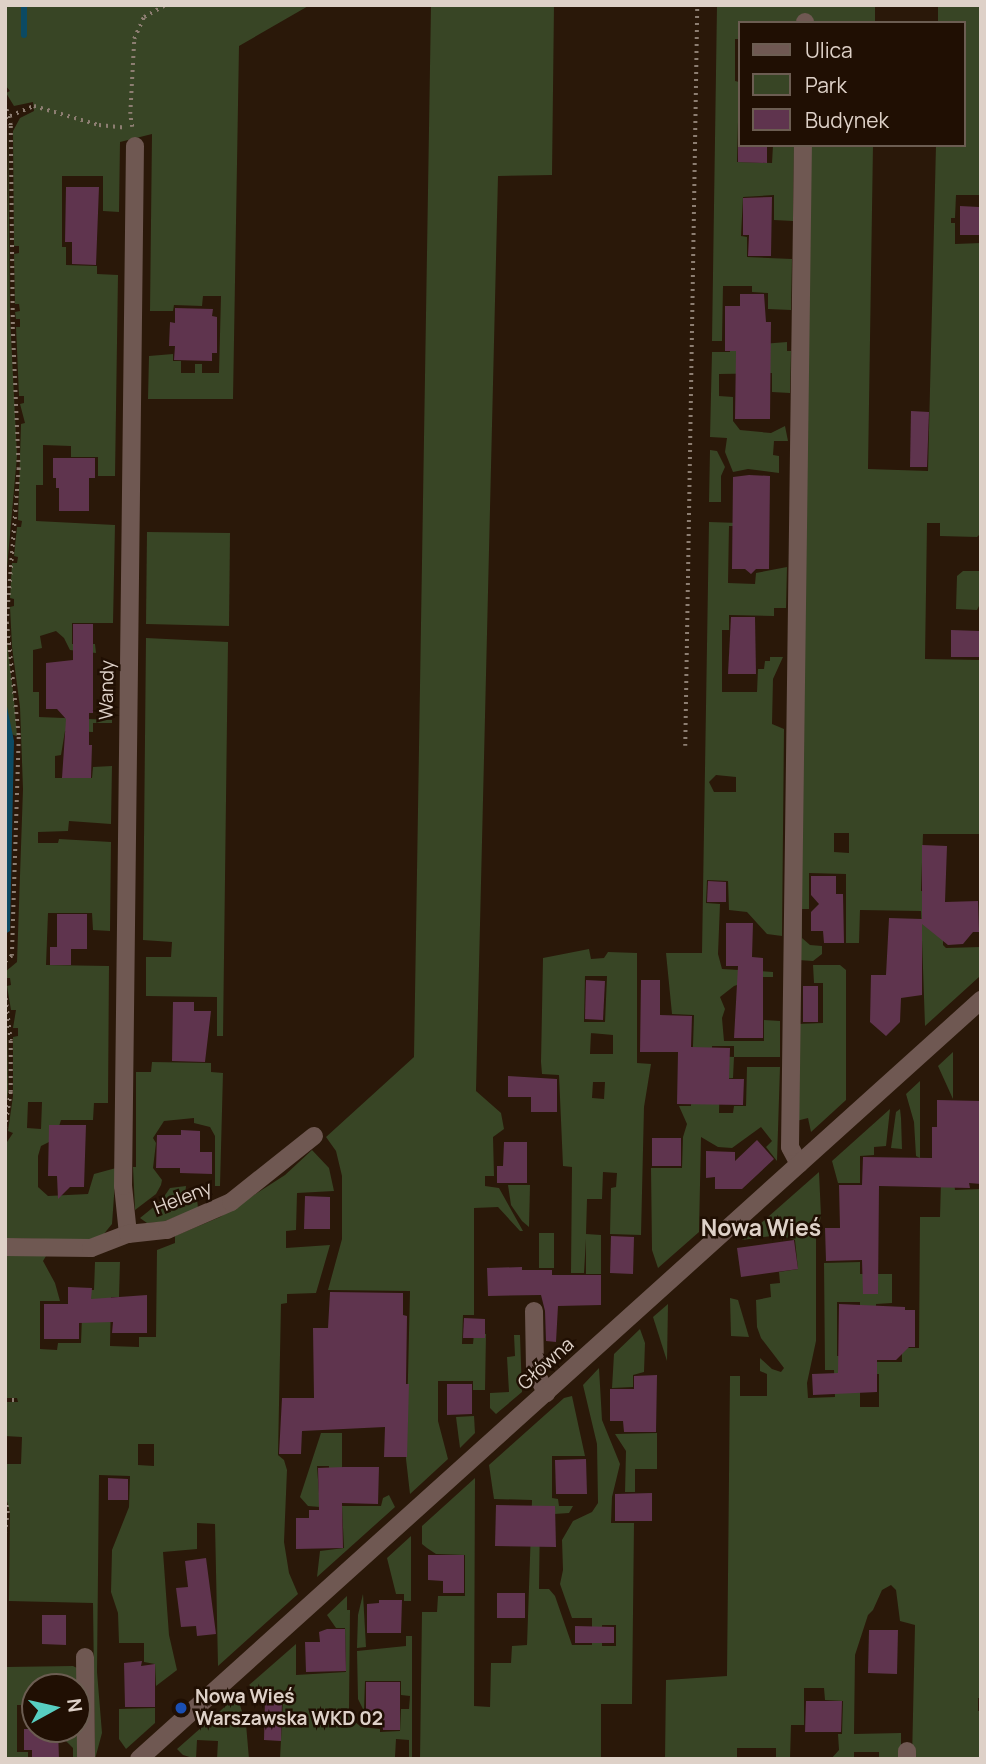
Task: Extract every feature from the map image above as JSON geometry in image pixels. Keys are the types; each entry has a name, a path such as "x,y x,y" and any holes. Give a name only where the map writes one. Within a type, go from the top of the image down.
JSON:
{"street":[{"name":"Wandy","path":"128,1234 123,1186 134,138"},
{"path":"799,1164 790,1150 790,1133 803,147"},
{"name":"Główna","path":"139,1759 981,1000"},
{"name":"Heleny","path":"5,1247 91,1248 128,1234 167,1230 220,1208 314,1136"},
{"path":"534,1311 535,1371 546,1393"},
{"path":"85,1657 86,1759"}],"path":[{"path":"10,116 34,106 134,138 130,114 134,38 144,17 166,5"},
{"path":"685,746 697,5"},
{"path":"5,103 10,116 19,468 7,622 19,737 12,956 5,962"},
{"path":"5,991 11,1053 11,1092 5,1130"},
{"path":"5,1400 17,1400"},
{"path":"5,1499 8,1511 5,1535"}],"green space":[{"path":"5,5 310,5 239,46 233,399 148,399 149,356 173,354 173,361 181,361 181,373 195,373 195,364 202,364 202,373 219,373 221,296 203,296 202,306 174,305 173,311 150,311 152,134 120,142 119,212 103,211 103,176 62,176 62,247 66,247 66,265 97,266 97,274 118,275 115,476 98,476 98,457 71,457 71,446 43,445 43,485 36,485 36,521 115,525 113,623 72,623 72,644 95,644 96,653 70,650 64,638 56,631 40,636 42,648 33,650 33,692 39,692 39,717 112,720 112,723 93,723 93,732 65,731 61,755 55,756 55,778 92,778 93,767 112,766 111,824 69,821 68,831 38,832 38,843 58,843 59,839 111,842 110,931 93,930 92,913 48,913 46,965 109,966 108,1103 94,1103 93,1120 61,1120 55,1139 41,1146 38,1156 38,1187 48,1196 88,1194 94,1174 116,1168 112,1224 103,1235 87,1240 5,1238 5,1145 13,1133 8,1131 13,1096 13,1037 18,1036 18,1028 13,1028 16,1010 11,1010 7,986 11,985 10,978 5,978 5,972 17,962 23,789 20,707 10,607 14,606 14,599 10,598 12,563 17,563 18,557 14,556 17,527 21,527 22,521 18,520 21,424 25,423 20,404 24,403 24,396 19,396 16,327 20,327 20,319 16,319 15,312 20,311 19,304 15,304 14,254 19,253 19,246 14,246 13,131 20,118 34,111 33,102 14,106 6,93 10,91 5,85","holes":["28,1102 42,1102 41,1129 27,1128"]},
{"path":"431,5 554,5 552,175 498,176 476,1091 501,1113 504,1129 493,1137 494,1176 485,1176 485,1186 499,1188 523,1231 498,1207 474,1208 474,1315 463,1315 462,1344 473,1344 474,1333 486,1334 485,1390 473,1390 473,1381 438,1381 438,1421 448,1459 410,1494 406,1459 410,1291 328,1290 342,1239 342,1176 336,1151 326,1137 414,1057"},
{"path":"717,5 875,5 875,21 738,21 738,39 735,39 735,81 738,82 737,162 772,163 773,147 794,147 793,221 774,220 774,195 743,197 741,236 747,237 747,257 792,259 791,310 768,309 768,293 752,292 752,286 723,286 722,341 712,341"},
{"path":"938,5 981,5 981,195 956,195 955,218 951,218 951,223 955,223 955,244 981,243 981,533 977,537 940,536 940,523 927,523 925,659 981,660 981,834 923,834 921,891 943,892 943,945 946,948 980,947 979,977 925,1026 921,911 860,910 859,943 846,943 846,874 809,873 809,909 802,909 802,938 810,945 822,946 822,954 813,961 798,960 811,147 873,147 868,469 928,471 936,147 965,147 965,21 938,21","holes":["834,833 849,833 849,853 834,852"]},
{"path":"8,123 10,316 17,456 5,591"},
{"path":"730,336 747,345 787,342 787,351 791,351 790,393 772,392 772,373 719,374 719,396 733,397 733,421 740,430 771,433 785,426 788,441 774,441 773,455 779,456 779,473 748,469 733,472 725,452 727,438 710,437 712,352 730,352"},
{"path":"710,450 717,451 725,467 721,476 721,502 709,502"},
{"path":"709,522 739,523 739,526 729,526 728,583 755,584 756,573 787,567 786,608 774,608 774,616 729,615 729,630 722,630 722,692 757,692 758,669 764,669 765,661 770,661 770,657 783,657 773,679 772,724 784,729 782,936 767,934 747,912 729,910 728,881 707,880 706,903 720,904 718,954 722,969 773,972 773,977 761,977 734,986 720,997 725,1009 722,1018 724,1041 764,1041 764,1020 780,1021 780,1057 734,1057 733,1078 720,1079 719,1113 733,1113 734,1106 746,1106 747,1067 780,1067 777,1161 766,1147 772,1141 761,1127 732,1148 718,1147 701,1137 699,1232 658,1268 652,1250 651,1168 682,1168 683,1137 687,1124 679,1106 691,1106 694,1015 672,1014 666,953 702,953","holes":["716,775 736,777 736,792 714,792 709,782","712,1046 734,1046 734,1057 712,1056"]},
{"path":"147,532 230,533 229,626 146,624"},
{"path":"963,571 980,571 980,604 977,610 956,609 957,576"},
{"path":"5,624 17,736 10,734 6,704"},
{"path":"146,638 228,642 223,1036 217,1036 217,997 146,996 146,957 171,957 172,942 143,940"},
{"path":"589,949 591,959 604,958 608,952 637,953 637,1063 651,1064 644,1107 641,1235 610,1234 611,1188 616,1187 617,1173 603,1172 602,1199 587,1199 586,1234 601,1235 601,1274 586,1274 586,1239 584,1273 571,1273 572,1167 563,1166 559,1075 542,1074 543,958","holes":["585,976 607,976 605,1022 584,1022","591,1033 613,1035 613,1054 590,1054","593,1082 605,1082 604,1099 592,1098"]},
{"path":"813,965 840,965 846,970 846,1100 811,1132 808,1118 796,1121 797,1024 823,1023 823,983 814,983"},
{"path":"7,1017 8,1091 5,1121 5,1018"},
{"path":"953,1052 953,1099 938,1066"},
{"path":"152,1062 211,1063 211,1072 223,1073 220,1186 215,1186 215,1136 210,1127 194,1123 194,1118 164,1121 153,1138 156,1143 153,1168 162,1180 161,1185 156,1194 135,1210 133,1167 136,1167 136,1072 151,1072"},
{"path":"920,1081 920,1158 916,1156 914,1122 906,1094"},
{"path":"890,1109 886,1146 874,1147 874,1155 860,1156 860,1183 838,1183 832,1161"},
{"path":"900,1109 902,1149 891,1148 896,1112"},
{"path":"312,1150 329,1168 334,1191 297,1193 296,1230 286,1231 286,1248 330,1245 316,1293 287,1294 287,1303 281,1304 278,1455 284,1460 287,1470 284,1542 289,1573 298,1594 218,1666 215,1524 197,1523 197,1549 163,1552 169,1635 177,1670 156,1686 155,1664 144,1662 144,1643 119,1643 118,1613 111,1592 112,1550 129,1507 130,1476 99,1475 97,1672 102,1733 95,1759 93,1603 9,1601 10,1513 5,1493 5,1464 21,1464 22,1437 5,1436 5,1402 18,1402 17,1398 5,1398 5,1255 46,1256 43,1261 55,1283 60,1301 40,1301 40,1349 57,1350 58,1343 81,1343 83,1290 94,1290 95,1262 120,1262 119,1297 111,1297 110,1346 139,1347 139,1337 156,1337 157,1250 175,1243 175,1236 220,1217 285,1175","holes":["138,1444 154,1444 154,1466 138,1465"]},
{"path":"819,1172 821,1216 816,1237 816,1341 807,1383 808,1398 835,1397 834,1370 825,1370 824,1263 860,1262 860,1274 892,1274 892,1303 876,1304 875,1362 902,1362 902,1348 919,1348 920,1217 940,1217 941,1181 954,1181 955,1190 981,1189 981,1698 978,1698 978,1711 981,1711 981,1759 912,1759 915,1625 900,1621 896,1590 891,1585 882,1590 868,1615 855,1655 854,1734 901,1733 901,1759 879,1759 879,1752 854,1752 854,1759 831,1759 839,1750 838,1734 842,1734 843,1701 825,1700 824,1688 804,1688 804,1725 791,1725 790,1759 776,1759 776,1748 737,1748 737,1759 665,1759 666,1680 727,1676 730,1376 740,1376 740,1396 767,1396 767,1374 760,1371 760,1358 772,1369 781,1372 784,1368 761,1338 757,1327 756,1300 771,1297 770,1284 780,1283 779,1272 798,1269 795,1240 779,1235 742,1240","holes":["837,1302 860,1302 860,1356 837,1356","860,1374 879,1374 879,1407 860,1407"]},
{"path":"508,1185 530,1185 529,1227 511,1205"},
{"path":"186,1186 184,1204 197,1199 198,1208 163,1222 147,1223 140,1218 161,1201 170,1188"},
{"path":"539,1233 554,1233 554,1268 539,1268"},
{"path":"730,1298 738,1300 749,1337 731,1336"},
{"path":"668,1304 667,1361 653,1317"},
{"path":"640,1329 645,1343 644,1372 633,1375 633,1387 612,1388 614,1354"},
{"path":"514,1335 520,1335 522,1392 496,1414 490,1408 490,1393 509,1392 507,1357 515,1356"},
{"path":"599,1368 602,1420 620,1464 612,1497 611,1523 634,1523 632,1704 601,1704 601,1759 420,1759 422,1612 437,1612 438,1596 465,1596 465,1555 436,1554 427,1548 422,1544 422,1526 475,1478 474,1706 490,1707 491,1663 511,1663 512,1646 527,1645 532,1500 494,1499 489,1465 564,1398 572,1396 585,1456 552,1456 552,1498 558,1499 559,1506 573,1506 569,1513 540,1515 539,1589 549,1589 555,1596 572,1645 592,1645 592,1618 572,1618 560,1584 563,1570 562,1540 573,1521 592,1512 598,1503 597,1444 583,1385","holes":["602,1625 616,1625 616,1646 602,1646"]},
{"path":"474,1416 475,1433 460,1448 456,1417"},
{"path":"321,1433 342,1433 342,1502 329,1482 329,1466 317,1466 320,1507 308,1506 300,1497"},
{"path":"657,1433 657,1469 635,1469 635,1492 625,1492 626,1451 615,1434"},
{"path":"389,1495 395,1507 317,1577 320,1551 344,1548 342,1506 381,1506 383,1498"},
{"path":"411,1536 411,1601 404,1601 404,1594 396,1594 387,1558"},
{"path":"363,1594 366,1647 357,1648 358,1615"},
{"path":"347,1596 347,1610 350,1610 349,1709 354,1721 361,1727 380,1729 380,1732 400,1731 401,1709 409,1709 410,1696 401,1695 401,1681 365,1681 364,1711 358,1699 357,1651 406,1646 406,1636 412,1636 412,1759 409,1759 409,1740 396,1739 395,1757 388,1759 280,1759 283,1700 264,1697 249,1685 296,1644 296,1675 346,1672 345,1628 336,1628 327,1615"},
{"path":"73,1666 79,1669 79,1673 21,1673 21,1705 17,1705 17,1752 28,1752 28,1759 6,1759 7,1667"},
{"path":"237,1696 246,1724 249,1759 217,1759 218,1741 197,1740 196,1759 183,1755 177,1749"},
{"path":"155,1708 155,1723 126,1749 119,1739 119,1709"},
{"path":"68,1743 78,1743 80,1759 73,1759 73,1748"}],"water":[{"path":"5,697 14,741 10,931 5,934"}],"building":[{"path":"738,147 767,147 767,163 738,162"},
{"path":"66,187 99,187 96,265 72,264 72,242 65,242"},
{"path":"772,197 771,256 748,256 749,235 743,235 743,198"},
{"path":"960,206 979,207 979,235 960,235"},
{"path":"740,294 764,294 766,322 771,322 770,419 735,419 736,351 725,351 725,306 740,306"},
{"path":"175,308 213,309 212,316 217,317 217,353 212,353 212,361 174,360 175,346 169,346 170,322 175,323"},
{"path":"911,411 929,412 927,467 910,467"},
{"path":"53,458 95,458 95,478 89,478 89,511 59,511 59,488 56,488 56,478 53,478"},
{"path":"770,476 769,569 756,569 751,574 745,569 732,569 733,477"},
{"path":"731,617 755,617 756,674 728,674"},
{"path":"73,624 93,624 93,713 89,713 91,778 62,778 66,719 57,709 46,709 46,663 73,660"},
{"path":"951,630 979,631 979,657 951,657"},
{"path":"922,845 947,846 945,902 978,901 979,932 973,932 963,944 948,945 922,924"},
{"path":"811,876 836,876 836,894 843,894 844,943 824,943 823,931 811,931 811,912 819,904 811,895"},
{"path":"708,881 726,882 726,902 707,902"},
{"path":"57,914 87,914 87,949 71,949 71,965 50,965 50,947 57,947"},
{"path":"889,918 922,919 922,995 901,998 900,1022 886,1036 870,1022 871,975 886,975"},
{"path":"726,923 753,923 752,957 763,958 763,1038 734,1038 738,966 726,966"},
{"path":"586,980 605,981 603,1020 585,1019"},
{"path":"641,980 660,980 660,1015 692,1016 691,1047 730,1048 729,1079 744,1079 743,1105 677,1104 678,1052 640,1052"},
{"path":"803,986 818,986 818,1022 803,1022"},
{"path":"173,1002 194,1002 194,1011 211,1011 205,1062 172,1061"},
{"path":"508,1076 557,1079 557,1112 531,1112 531,1097 508,1097"},
{"path":"937,1100 981,1101 981,1184 969,1183 970,1188 879,1186 878,1294 863,1294 862,1260 826,1261 825,1228 840,1228 839,1185 862,1185 863,1157 932,1158 932,1127 937,1127"},
{"path":"49,1125 86,1125 84,1187 70,1187 58,1199 57,1176 48,1176"},
{"path":"181,1130 200,1131 200,1152 212,1152 212,1174 180,1173 180,1168 156,1168 157,1135 181,1135"},
{"path":"652,1138 681,1138 681,1166 652,1166"},
{"path":"757,1140 774,1159 742,1189 715,1189 715,1177 706,1178 706,1151 735,1152 735,1161"},
{"path":"504,1142 527,1142 527,1183 497,1183 497,1166 503,1166"},
{"path":"305,1196 330,1197 330,1229 304,1229"},
{"path":"611,1236 634,1237 633,1274 610,1273"},
{"path":"794,1240 798,1269 741,1277 737,1248"},
{"path":"522,1267 522,1270 552,1270 552,1275 601,1275 601,1305 558,1306 556,1342 546,1341 545,1311 541,1295 488,1296 487,1268"},
{"path":"68,1287 92,1288 91,1299 147,1295 147,1333 112,1333 113,1322 79,1323 79,1339 44,1339 44,1304 68,1304"},
{"path":"330,1292 403,1293 403,1315 407,1316 406,1384 409,1384 407,1457 384,1457 385,1427 302,1431 301,1454 279,1454 282,1398 314,1398 313,1328 328,1328"},
{"path":"839,1304 905,1307 905,1310 915,1310 915,1347 909,1347 896,1360 877,1360 877,1392 813,1395 812,1374 838,1373"},
{"path":"464,1318 485,1319 485,1338 463,1338"},
{"path":"657,1375 656,1432 624,1432 623,1421 610,1421 610,1389 634,1389 634,1376"},
{"path":"447,1384 472,1384 472,1414 447,1415"},
{"path":"586,1459 587,1494 556,1494 555,1460"},
{"path":"379,1467 378,1504 342,1503 343,1548 296,1549 296,1518 309,1518 309,1510 319,1510 318,1468"},
{"path":"108,1478 128,1479 128,1500 108,1500"},
{"path":"652,1493 652,1521 615,1521 615,1494"},
{"path":"496,1505 555,1506 556,1547 495,1546"},
{"path":"428,1555 464,1555 464,1593 443,1593 443,1581 428,1580"},
{"path":"206,1558 216,1634 197,1636 196,1626 181,1627 176,1588 188,1587 185,1561"},
{"path":"497,1593 525,1593 525,1618 497,1618"},
{"path":"379,1600 402,1600 401,1633 367,1633 367,1604 379,1603"},
{"path":"42,1615 66,1615 66,1645 42,1644"},
{"path":"575,1626 614,1627 614,1643 575,1643"},
{"path":"345,1629 346,1671 306,1672 305,1642 320,1642 319,1632"},
{"path":"869,1630 898,1630 897,1674 868,1673"},
{"path":"142,1661 141,1666 155,1664 155,1707 125,1707 124,1663"},
{"path":"366,1682 400,1682 400,1730 383,1730 381,1713 366,1713"},
{"path":"265,1700 282,1700 281,1741 264,1740"},
{"path":"806,1701 842,1701 841,1732 805,1732"},
{"path":"24,1743 58,1743 59,1759 32,1759 32,1750 24,1750"}],"waterway":[{"path":"24,5 24,35"}],"place":[{"name":"Nowa Wieś Warszawska WKD 02","path":"181,1708"}],"district":[{"name":"Nowa Wieś","path":"761,1227"}]}
